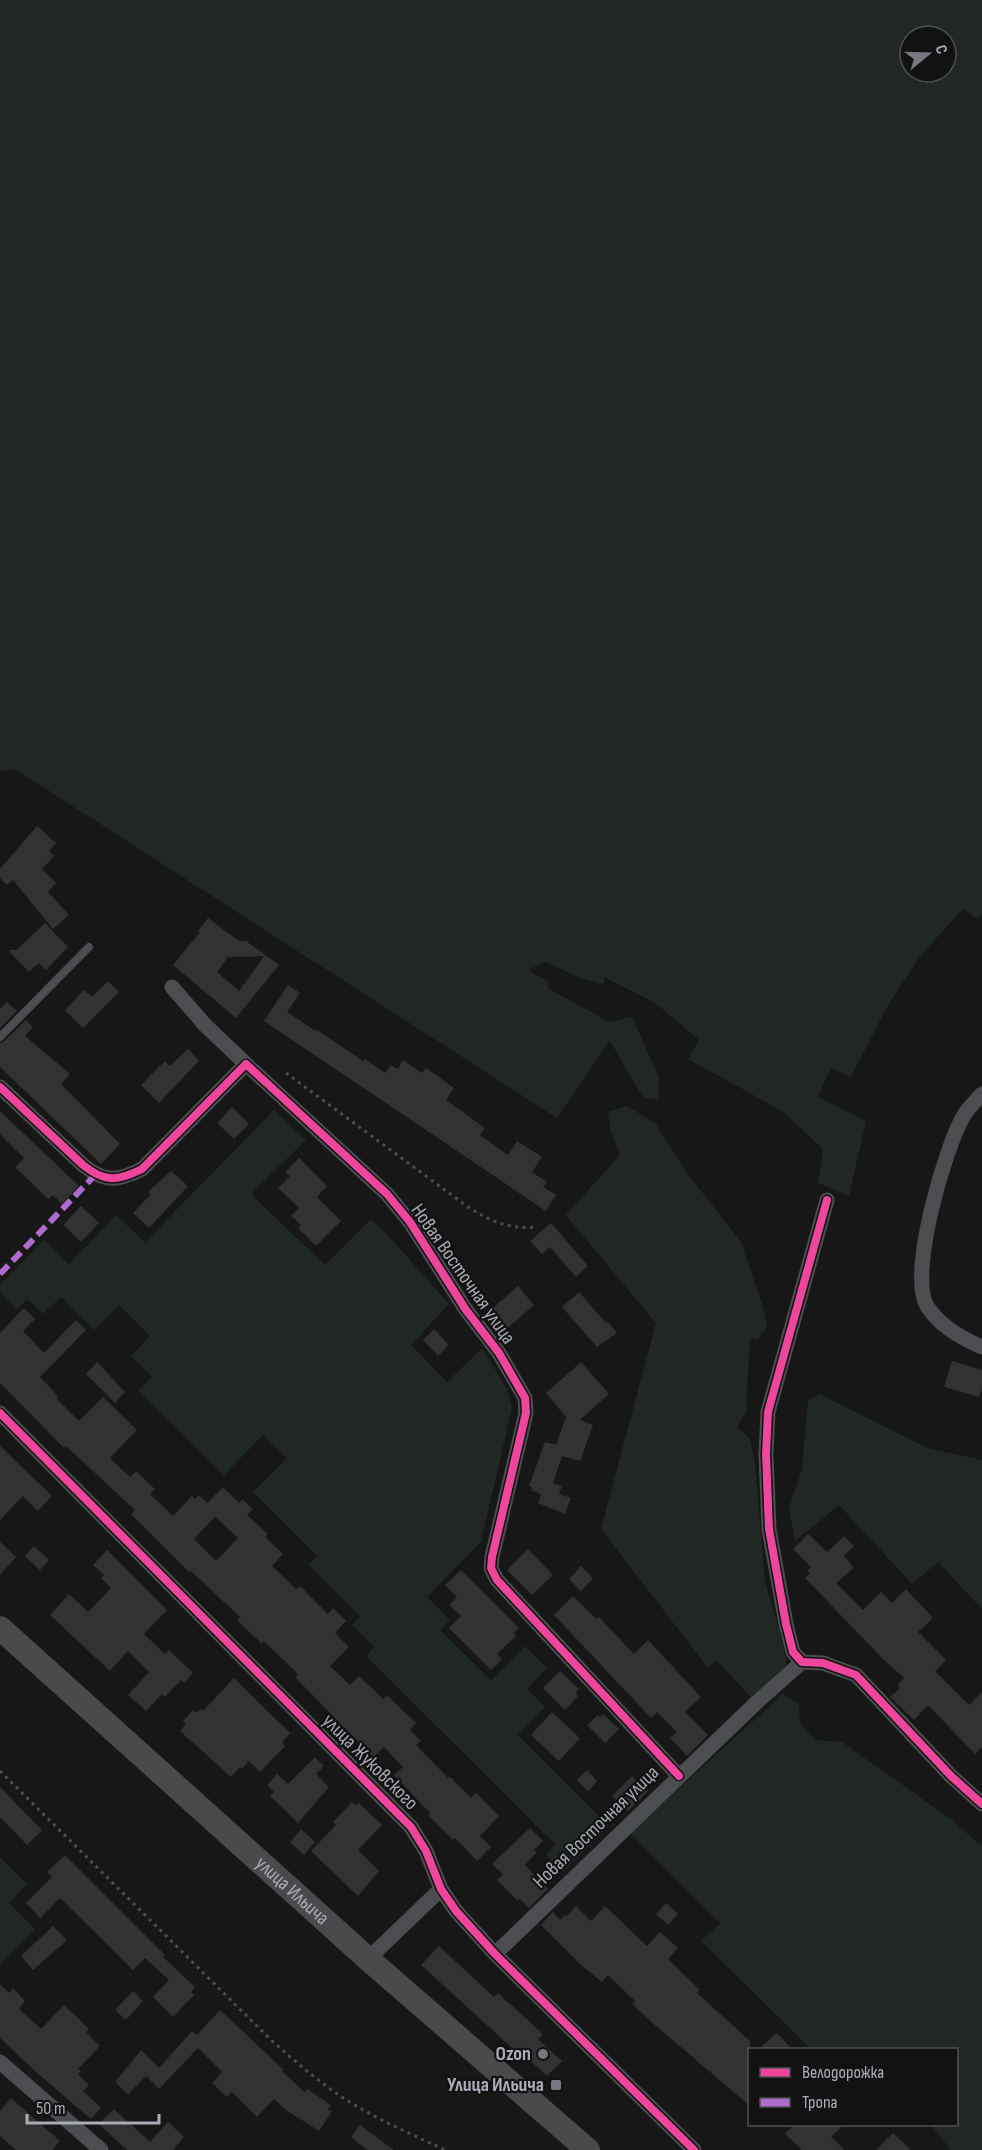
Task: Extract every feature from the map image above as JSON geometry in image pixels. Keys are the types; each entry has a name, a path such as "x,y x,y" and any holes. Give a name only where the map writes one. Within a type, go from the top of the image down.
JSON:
{"main road":[{"name":"улица Ильича","path":"0,1628 368,1959 588,2150"}],"street":[{"name":"Новая Восточная улица","path":"172,987 206,1025 246,1064 387,1194 410,1222 466,1310 499,1353 525,1398 526,1413 491,1568 497,1581 679,1776 495,1954"},
{"path":"0,1087 83,1165 95,1175 107,1179 126,1177 142,1169 246,1064"},
{"path":"982,1094 964,1114 945,1157 929,1217 922,1283 927,1305 948,1328 982,1347"},
{"path":"827,1200 768,1412 766,1454 769,1529 793,1652 802,1662 824,1663 856,1675 951,1776 982,1804"},
{"name":"улица Жуковского","path":"0,1413 411,1827 426,1851 441,1889 456,1911 495,1954 694,2150"},
{"path":"679,1776 802,1662"},
{"path":"368,1959 441,1889"},
{"path":"0,2062 101,2150"}],"lane":[{"path":"0,1036 89,947"}],"path":[{"path":"286,1073 468,1207 492,1222 520,1229 537,1227"},
{"path":"0,1771 301,2067 335,2092 403,2130 445,2150"}],"shaded area":[{"path":"0,0 982,0 982,914 977,919 963,909 921,955 888,1005 851,1077 831,1068 818,1097 866,1121 849,1196 818,1183 823,1149 782,1111 688,1059 699,1040 654,1002 604,977 604,984 581,978 545,962 528,970 548,981 548,988 609,1022 632,1017 659,1077 659,1099 645,1098 609,1041 557,1118 15,769 0,771"},
{"path":"627,1106 655,1123 687,1173 741,1242 763,1307 767,1327 757,1340 750,1338 746,1412 737,1427 750,1439 755,1463 765,1581 787,1665 751,1697 716,1660 708,1668 601,1529 656,1323 566,1215 620,1155 611,1132 608,1112"},
{"path":"274,1110 306,1140 251,1194 325,1265 371,1219 449,1304 411,1345 447,1382 482,1348 507,1389 512,1408 481,1542 427,1597 450,1620 440,1630 491,1680 525,1646 547,1668 527,1689 545,1707 518,1735 609,1826 563,1872 546,1855 555,1844 366,1656 374,1647 352,1625 360,1616 309,1565 317,1556 253,1492 287,1458 263,1435 224,1475 138,1390 152,1377 131,1356 150,1336 119,1305 94,1330 61,1297 43,1314 27,1299 17,1309 0,1292 0,1285 44,1240 69,1264 116,1215 145,1242"},
{"path":"819,1394 927,1448 982,1460 982,1609 938,1562 912,1584 839,1505 795,1541 789,1508 802,1469 808,1400"},
{"path":"783,1694 799,1704 800,1724 815,1740 842,1742 948,1817 982,1846 982,2150 951,2150 932,2126 958,2126 958,2048 810,2048 701,1941 720,1923 630,1833"},
{"path":"0,1857 27,1884 9,1903 35,1929 0,1964"}],"building":[{"path":"37,826 56,843 49,851 54,856 42,869 56,883 48,892 69,915 53,929 13,880 7,885 0,878 0,869"},
{"path":"208,918 239,941 246,941 279,965 236,1018 173,965 200,932 198,931","holes":["264,956 239,991 217,972 228,957"]},
{"path":"45,923 68,947 46,970 39,963 29,972 8,950 17,950"},
{"path":"108,981 119,992 83,1028 65,1010 84,990 92,997"},
{"path":"288,985 300,993 287,1012 385,1073 391,1065 398,1069 403,1060 422,1073 426,1068 454,1088 446,1100 485,1128 480,1135 508,1155 517,1141 542,1157 532,1172 547,1182 543,1187 556,1195 546,1211 264,1021"},
{"path":"7,1002 17,1011 0,1028 0,1009"},
{"path":"26,1020 33,1027 25,1036 70,1074 61,1084 120,1144 101,1164 0,1067 0,1043"},
{"path":"188,1049 199,1061 159,1103 141,1085 165,1061 170,1066"},
{"path":"232,1107 249,1124 234,1139 217,1123"},
{"path":"0,1111 79,1186 62,1204 53,1195 48,1199 15,1167 24,1158 0,1134"},
{"path":"299,1158 327,1186 317,1197 341,1221 316,1246 298,1228 301,1225 291,1216 299,1208 278,1188 290,1176 285,1172"},
{"path":"171,1171 188,1186 149,1228 133,1213 151,1194 148,1192"},
{"path":"81,1206 99,1223 81,1242 63,1225"},
{"path":"551,1223 588,1266 576,1277 550,1247 542,1254 530,1241"},
{"path":"518,1286 534,1305 508,1328 492,1309"},
{"path":"579,1292 617,1333 597,1347 562,1307"},
{"path":"24,1308 35,1319 23,1331 44,1353 76,1320 86,1330 40,1377 58,1396 56,1398 79,1421 103,1397 137,1430 110,1458 130,1477 136,1471 155,1489 150,1494 173,1516 192,1496 195,1499 199,1495 207,1503 223,1487 239,1503 242,1499 253,1509 247,1515 268,1534 265,1537 283,1554 272,1566 296,1589 300,1586 328,1614 333,1608 346,1621 335,1633 349,1647 330,1666 350,1685 359,1676 383,1699 387,1695 416,1723 410,1730 421,1741 416,1745 471,1798 476,1793 499,1816 480,1836 491,1847 477,1861 428,1815 430,1813 394,1775 403,1767 384,1747 373,1757 295,1677 298,1674 264,1641 262,1644 237,1620 240,1617 191,1571 189,1572 131,1514 135,1510 66,1446 64,1448 0,1383 0,1333","holes":["215,1517 238,1538 216,1561 194,1539"]},
{"path":"434,1329 449,1345 438,1356 423,1340"},
{"path":"952,1361 982,1370 982,1387 979,1397 944,1387"},
{"path":"97,1362 125,1392 115,1403 86,1374"},
{"path":"581,1362 609,1394 580,1420 593,1425 580,1461 562,1456 553,1483 562,1486 559,1494 571,1498 565,1514 538,1503 541,1494 531,1490 533,1488 529,1486 545,1442 556,1445 566,1417 546,1393"},
{"path":"0,1446 52,1496 38,1511 23,1496 0,1520"},
{"path":"808,1534 827,1552 844,1536 854,1546 844,1556 854,1568 836,1583 863,1610 881,1592 892,1603 906,1589 933,1618 918,1632 946,1660 935,1671 969,1705 982,1692 982,1747 975,1754 928,1705 914,1720 890,1697 900,1688 898,1685 904,1678 805,1578 810,1573 807,1570 811,1567 793,1549"},
{"path":"0,1542 16,1557 0,1575"},
{"path":"34,1546 49,1560 40,1570 25,1556"},
{"path":"528,1549 553,1575 532,1595 507,1570"},
{"path":"107,1550 167,1610 144,1634 165,1654 169,1650 193,1673 184,1683 181,1680 165,1697 162,1694 146,1711 128,1695 149,1672 128,1651 110,1671 50,1615 69,1594 88,1612 111,1588 101,1578 104,1575 93,1565"},
{"path":"581,1566 593,1578 581,1591 569,1579"},
{"path":"461,1570 519,1628 513,1633 516,1636 497,1654 502,1659 491,1670 449,1628 461,1616 449,1605 457,1597 445,1585"},
{"path":"573,1596 596,1619 599,1617 634,1654 648,1640 701,1697 685,1712 708,1735 687,1756 670,1738 677,1732 657,1712 651,1718 554,1615"},
{"path":"560,1671 579,1689 576,1693 578,1696 565,1710 543,1688"},
{"path":"234,1678 290,1733 282,1742 285,1746 260,1772 249,1761 231,1777 180,1731 186,1724 183,1721 193,1710 196,1713 201,1709 203,1711"},
{"path":"552,1712 580,1738 559,1761 531,1735"},
{"path":"603,1714 619,1729 605,1743 587,1725 598,1715 600,1717"},
{"path":"315,1757 324,1766 316,1774 329,1787 298,1823 270,1796 274,1792 267,1785 277,1774 288,1784"},
{"path":"587,1770 597,1781 588,1791 577,1780"},
{"path":"632,1776 648,1791 628,1811 612,1796"},
{"path":"0,1787 42,1830 27,1845 0,1817"},
{"path":"352,1802 356,1805 359,1803 382,1825 358,1850 379,1871 358,1896 311,1851 336,1825 333,1822"},
{"path":"530,1828 543,1841 525,1865 548,1889 529,1908 520,1899 518,1901 497,1880 503,1874 492,1864"},
{"path":"301,1829 315,1842 304,1855 290,1842"},
{"path":"65,1855 195,1987 191,1992 194,1995 173,2017 153,1997 169,1980 145,1958 133,1970 60,1898 40,1918 26,1903 52,1877 47,1872"},
{"path":"666,1903 678,1914 668,1925 656,1914"},
{"path":"576,1906 591,1921 605,1906 647,1946 660,1932 678,1948 668,1959 700,1990 697,1993 750,2041 748,2104 632,2004 635,2001 608,1975 602,1982 581,1965 541,1925 553,1912 560,1920 565,1915 567,1916"},
{"path":"53,1926 67,1940 33,1970 21,1956"},
{"path":"439,1946 494,1997 498,1993 543,2034 538,2039 562,2061 547,2076 524,2055 522,2057 421,1965"},
{"path":"0,1984 9,1993 13,1988 25,2001 19,2009 41,2029 64,2005 89,2029 86,2032 100,2046 78,2069 81,2071 78,2074 89,2085 83,2091 101,2108 91,2119 0,2038"},
{"path":"133,1991 143,2001 126,2020 115,2010"},
{"path":"220,2010 305,2093 307,2089 331,2105 328,2109 332,2111 319,2131 286,2110 274,2099 257,2117 232,2092 227,2097 212,2083 222,2072 198,2048 159,2089 146,2076 128,2094 115,2082 141,2050 159,2068 192,2031 197,2035"},
{"path":"777,2033 791,2048 760,2048"},
{"path":"11,2098 60,2141 52,2150 16,2150 0,2136 0,2111"},
{"path":"114,2109 150,2142 168,2122 184,2137 173,2150 127,2150 99,2124"},
{"path":"360,2125 394,2150 367,2150 351,2137"},
{"path":"792,2126 842,2126 831,2137 845,2150 802,2150 785,2134"},
{"path":"893,2133 911,2150 876,2150"}],"marked path":[{"path":"0,1274 95,1175"}],"cycle path":[{"path":"0,1087 83,1165 98,1175 119,1178 142,1169 246,1064 387,1194 410,1222 466,1310 499,1353 525,1398 526,1413 492,1557 491,1568 497,1580 679,1776"},
{"path":"827,1200 768,1412 766,1454 769,1529 793,1652 802,1662 823,1663 856,1675 951,1776 982,1804"},
{"path":"0,1413 411,1827 426,1851 441,1889 456,1911 495,1954 694,2150"}],"place":[{"name":"Ozon","path":"543,2054"},
{"name":"Улица Ильича","path":"556,2085"}]}
